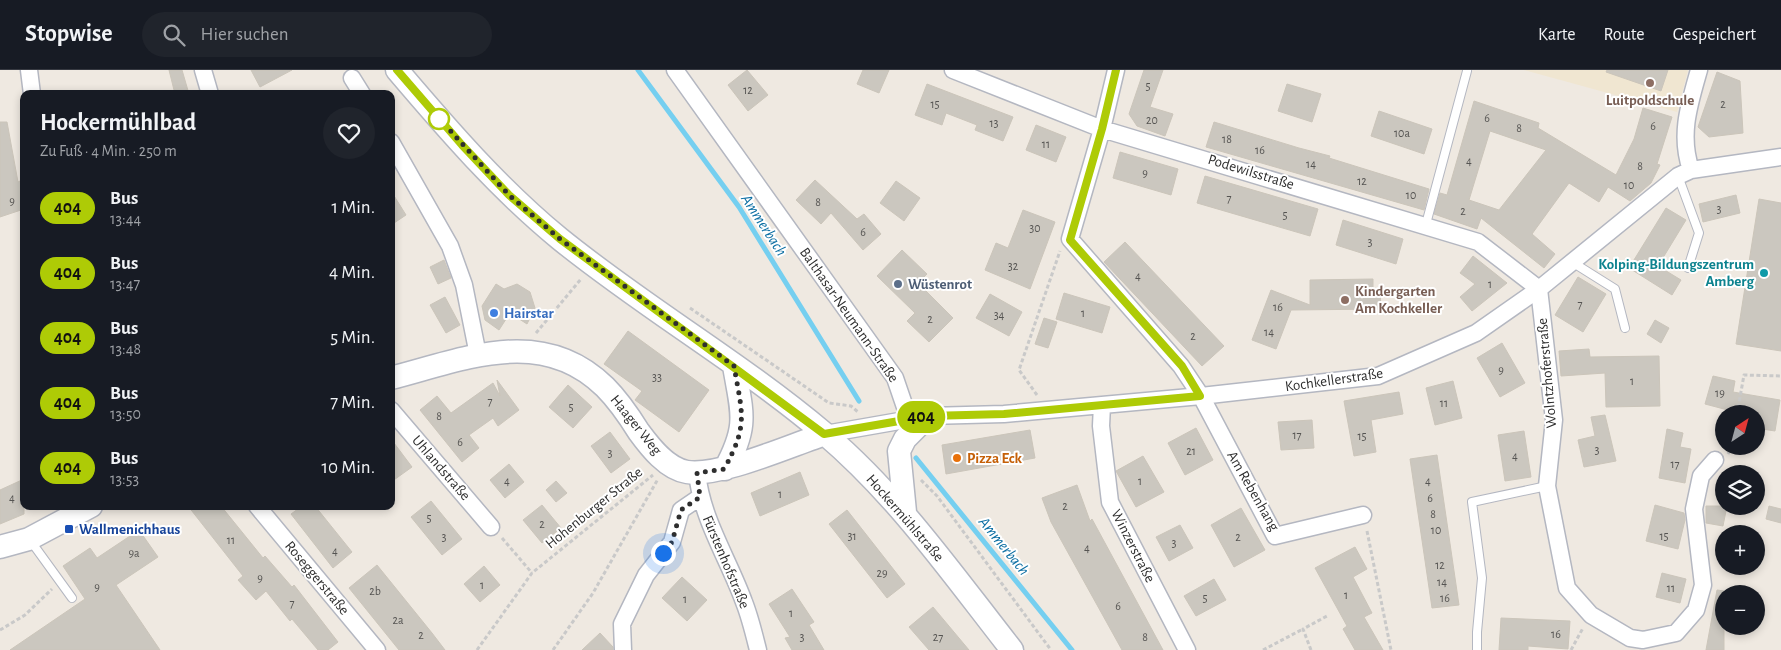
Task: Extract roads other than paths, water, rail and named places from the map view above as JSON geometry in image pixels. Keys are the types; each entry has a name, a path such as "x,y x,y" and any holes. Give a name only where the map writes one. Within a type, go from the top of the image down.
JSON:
{"main road":[{"name":"Hockermühlstraße","path":"397,70 509,195 593,265 734,366 824,434 875,480 905,512 1012,650"},
{"name":"Haager Weg","path":"395,377 478,355 524,350 556,355 575,364 605,386 645,440 667,463 685,472 697,473 724,469 824,434"},
{"path":"724,469 738,445 743,420 734,366"},
{"path":"905,512 899,451 919,417"},
{"path":"0,547 29,538 83,510"}],"street":[{"path":"29,70 32,90"},
{"path":"203,70 209,90"},
{"name":"Balthasar-Neumann-Straße","path":"675,70 895,378 919,417"},
{"name":"Podewilsstraße","path":"953,70 1102,129 1426,224 1478,242 1540,289"},
{"path":"1116,70 1102,129 1070,240 1182,366 1200,396"},
{"path":"1699,70 1684,132 1685,173 1781,156"},
{"path":"352,78 360,90"},
{"path":"395,149 450,246 464,285 478,355"},
{"name":"Kochkellerstraße","path":"824,434 919,417 1041,411 1200,396 1378,376 1476,333 1540,289 1685,173"},
{"name":"Wolntzhoferstraße","path":"1540,289 1554,420 1547,486 1567,588 1590,614 1630,638 1643,640 1676,633 1696,610 1703,585 1694,509 1701,476 1715,460"},
{"name":"Am Rebenhang","path":"1200,396 1275,536 1363,515"},
{"name":"Winzerstraße","path":"1102,405 1102,426 1110,502 1187,650"},
{"name":"Uhlandstraße","path":"395,415 491,527"},
{"name":"Fürstenhofstraße","path":"697,473 700,497 709,524 744,602 758,650"},
{"path":"623,650 622,624 646,575 672,542 681,510 700,497"},
{"name":"Roseggerstraße","path":"260,510 377,650"}],"lane":[{"path":"1426,224 1466,71"},
{"path":"1685,173 1699,233 1688,268"},
{"path":"1572,262 1615,290 1625,328"},
{"path":"1478,650 1477,632 1482,578 1472,502 1547,486"},
{"path":"29,538 72,598"}],"waterway":[{"name":"Ammerbach","path":"638,70 739,207 859,401"},
{"name":"Ammerbach","path":"916,458 1072,650"}],"place":[{"name":"Luitpoldschule","path":"1650,83"},
{"name":"Kolping-Bildungszentrum Amberg","path":"1764,273"},
{"name":"Wüstenrot","path":"898,284"},
{"name":"Kindergarten Am Kochkeller","path":"1345,300"},
{"name":"Hairstar","path":"494,313"},
{"name":"Pizza Eck","path":"957,458"},
{"name":"Wallmenichhaus","path":"69,529"}]}
